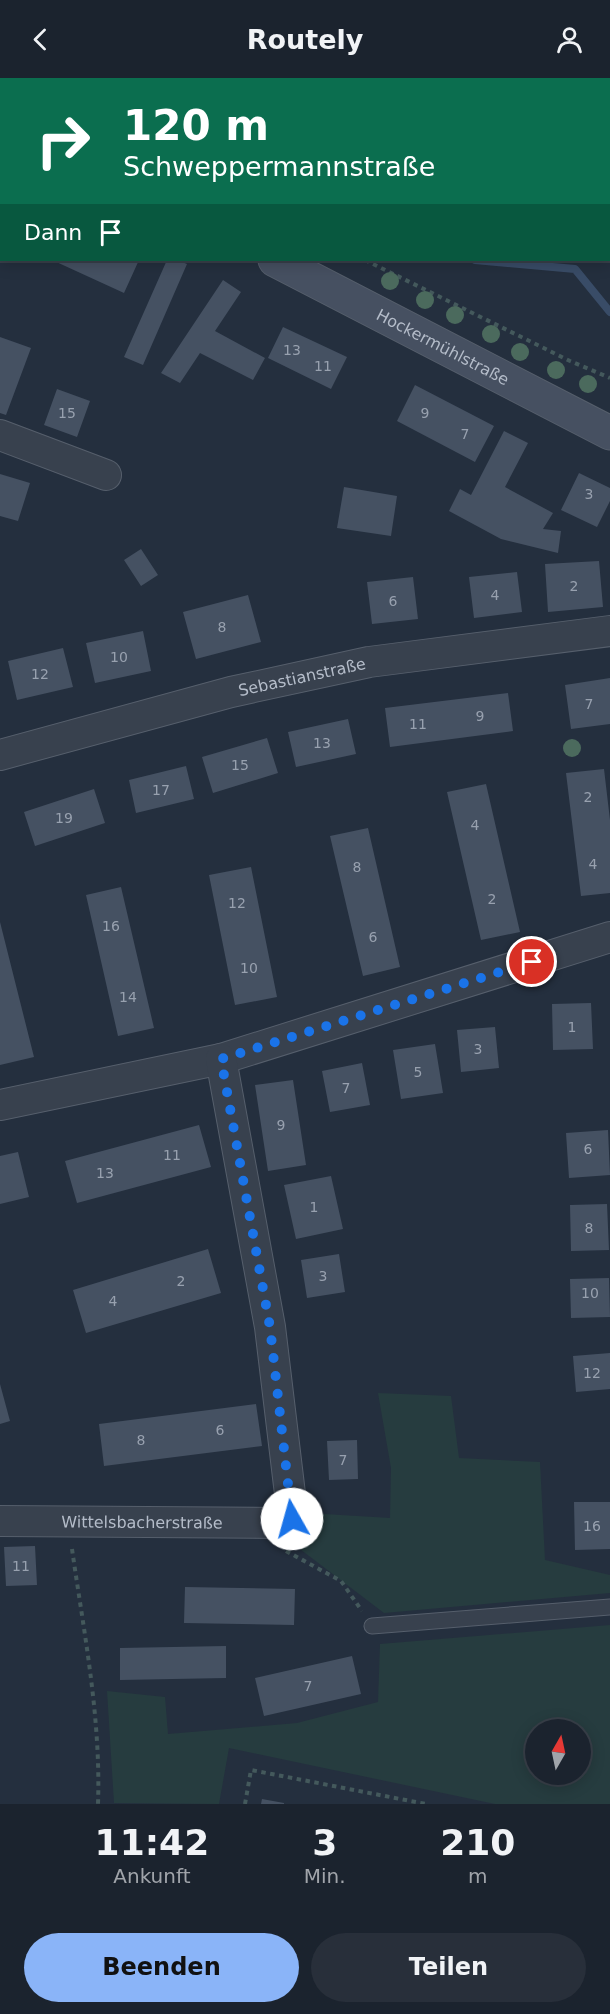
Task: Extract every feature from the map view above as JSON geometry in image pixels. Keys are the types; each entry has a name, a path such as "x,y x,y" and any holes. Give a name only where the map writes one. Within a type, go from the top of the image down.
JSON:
{"main road":[{"name":"Hockermühlstraße","path":"276,261 610,433"}],"street":[{"path":"0,435 106,475"},
{"name":"Sebastianstraße","path":"0,755 231,692 369,663 610,631"},
{"path":"0,1105 221,1059 610,938"},
{"path":"221,1059 270,1327 292,1519 280,1523"},
{"name":"Wittelsbacherstraße","path":"0,1521 280,1523"}],"lane":[{"path":"372,1626 610,1607"}],"path":[{"path":"367,261 570,361 610,378"},
{"path":"68,1522 93,1699 99,1770 98,1804"},
{"path":"280,1523 277,1540 288,1553 341,1581 372,1626"},
{"path":"245,1804 251,1770 426,1804"}],"green space":[{"path":"378,1393 451,1396 459,1458 540,1462 545,1560 610,1575 610,1593 384,1613 292,1543 308,1513 390,1518 391,1468"},
{"path":"610,1625 610,1804 495,1804 229,1748 219,1804 114,1803 107,1691 165,1697 168,1734 297,1723 378,1702 380,1644"}],"building":[{"path":"54,261 139,261 124,293"},
{"path":"167,261 180,261 187,264 143,365 124,357"},
{"path":"223,280 241,292 215,331 265,358 253,380 200,353 180,383 161,373"},
{"path":"283,327 347,357 331,389 268,358"},
{"path":"0,337 31,348 6,415 0,413"},
{"path":"415,385 494,426 475,462 397,421"},
{"path":"57,389 90,401 77,437 44,425"},
{"path":"504,431 528,443 505,487 553,513 543,529 561,531 558,553 501,539 449,511 460,489 471,495"},
{"path":"579,473 610,488 610,501 597,527 561,510"},
{"path":"0,474 30,483 18,521 0,516"},
{"path":"344,487 397,496 391,536 337,528"},
{"path":"141,549 158,575 141,586 124,560"},
{"path":"599,561 603,607 548,612 545,564"},
{"path":"517,572 522,612 474,618 469,577"},
{"path":"413,577 418,619 372,624 367,582"},
{"path":"248,595 261,642 196,659 183,612"},
{"path":"143,631 151,671 95,683 86,643"},
{"path":"63,648 73,687 17,700 8,661"},
{"path":"610,678 610,724 571,729 565,685"},
{"path":"508,693 513,731 390,747 385,708"},
{"path":"348,719 356,754 296,767 288,732"},
{"path":"267,738 278,773 213,793 202,757"},
{"path":"186,766 194,799 136,813 129,780"},
{"path":"604,769 610,820 610,893 581,896 566,773"},
{"path":"486,784 520,932 481,940 447,792"},
{"path":"94,789 105,823 35,846 24,812"},
{"path":"368,828 400,967 363,976 330,836"},
{"path":"251,867 277,997 235,1005 209,875"},
{"path":"121,887 154,1028 118,1036 86,895"},
{"path":"0,922 34,1057 0,1065"},
{"path":"591,1003 593,1049 553,1050 552,1004"},
{"path":"495,1027 499,1068 461,1072 457,1030"},
{"path":"435,1044 443,1093 401,1099 393,1050"},
{"path":"362,1063 370,1105 330,1112 322,1071"},
{"path":"293,1080 306,1165 268,1171 255,1085"},
{"path":"199,1125 211,1167 77,1203 65,1161"},
{"path":"608,1130 610,1175 569,1178 566,1133"},
{"path":"18,1152 29,1197 0,1204 0,1156"},
{"path":"331,1176 343,1229 296,1239 284,1185"},
{"path":"607,1204 609,1250 571,1251 570,1205"},
{"path":"208,1249 221,1293 86,1333 73,1290"},
{"path":"339,1254 345,1292 307,1298 301,1260"},
{"path":"609,1278 610,1317 571,1318 570,1279"},
{"path":"610,1353 610,1389 576,1392 573,1356"},
{"path":"0,1384 10,1421 0,1424"},
{"path":"256,1404 262,1446 104,1466 99,1424"},
{"path":"357,1440 358,1479 329,1480 327,1441"},
{"path":"574,1502 610,1502 610,1549 575,1550"},
{"path":"35,1546 37,1585 6,1586 4,1547"},
{"path":"185,1587 295,1589 294,1625 184,1623"},
{"path":"226,1646 226,1678 120,1680 120,1648"},
{"path":"352,1656 361,1694 264,1716 255,1678"},
{"path":"262,1799 284,1803 284,1804 261,1804"}],"waterway":[{"path":"486,261 575,269 610,312"}],"route":[{"path":"292,1519 270,1327 221,1059 532,962"}]}
